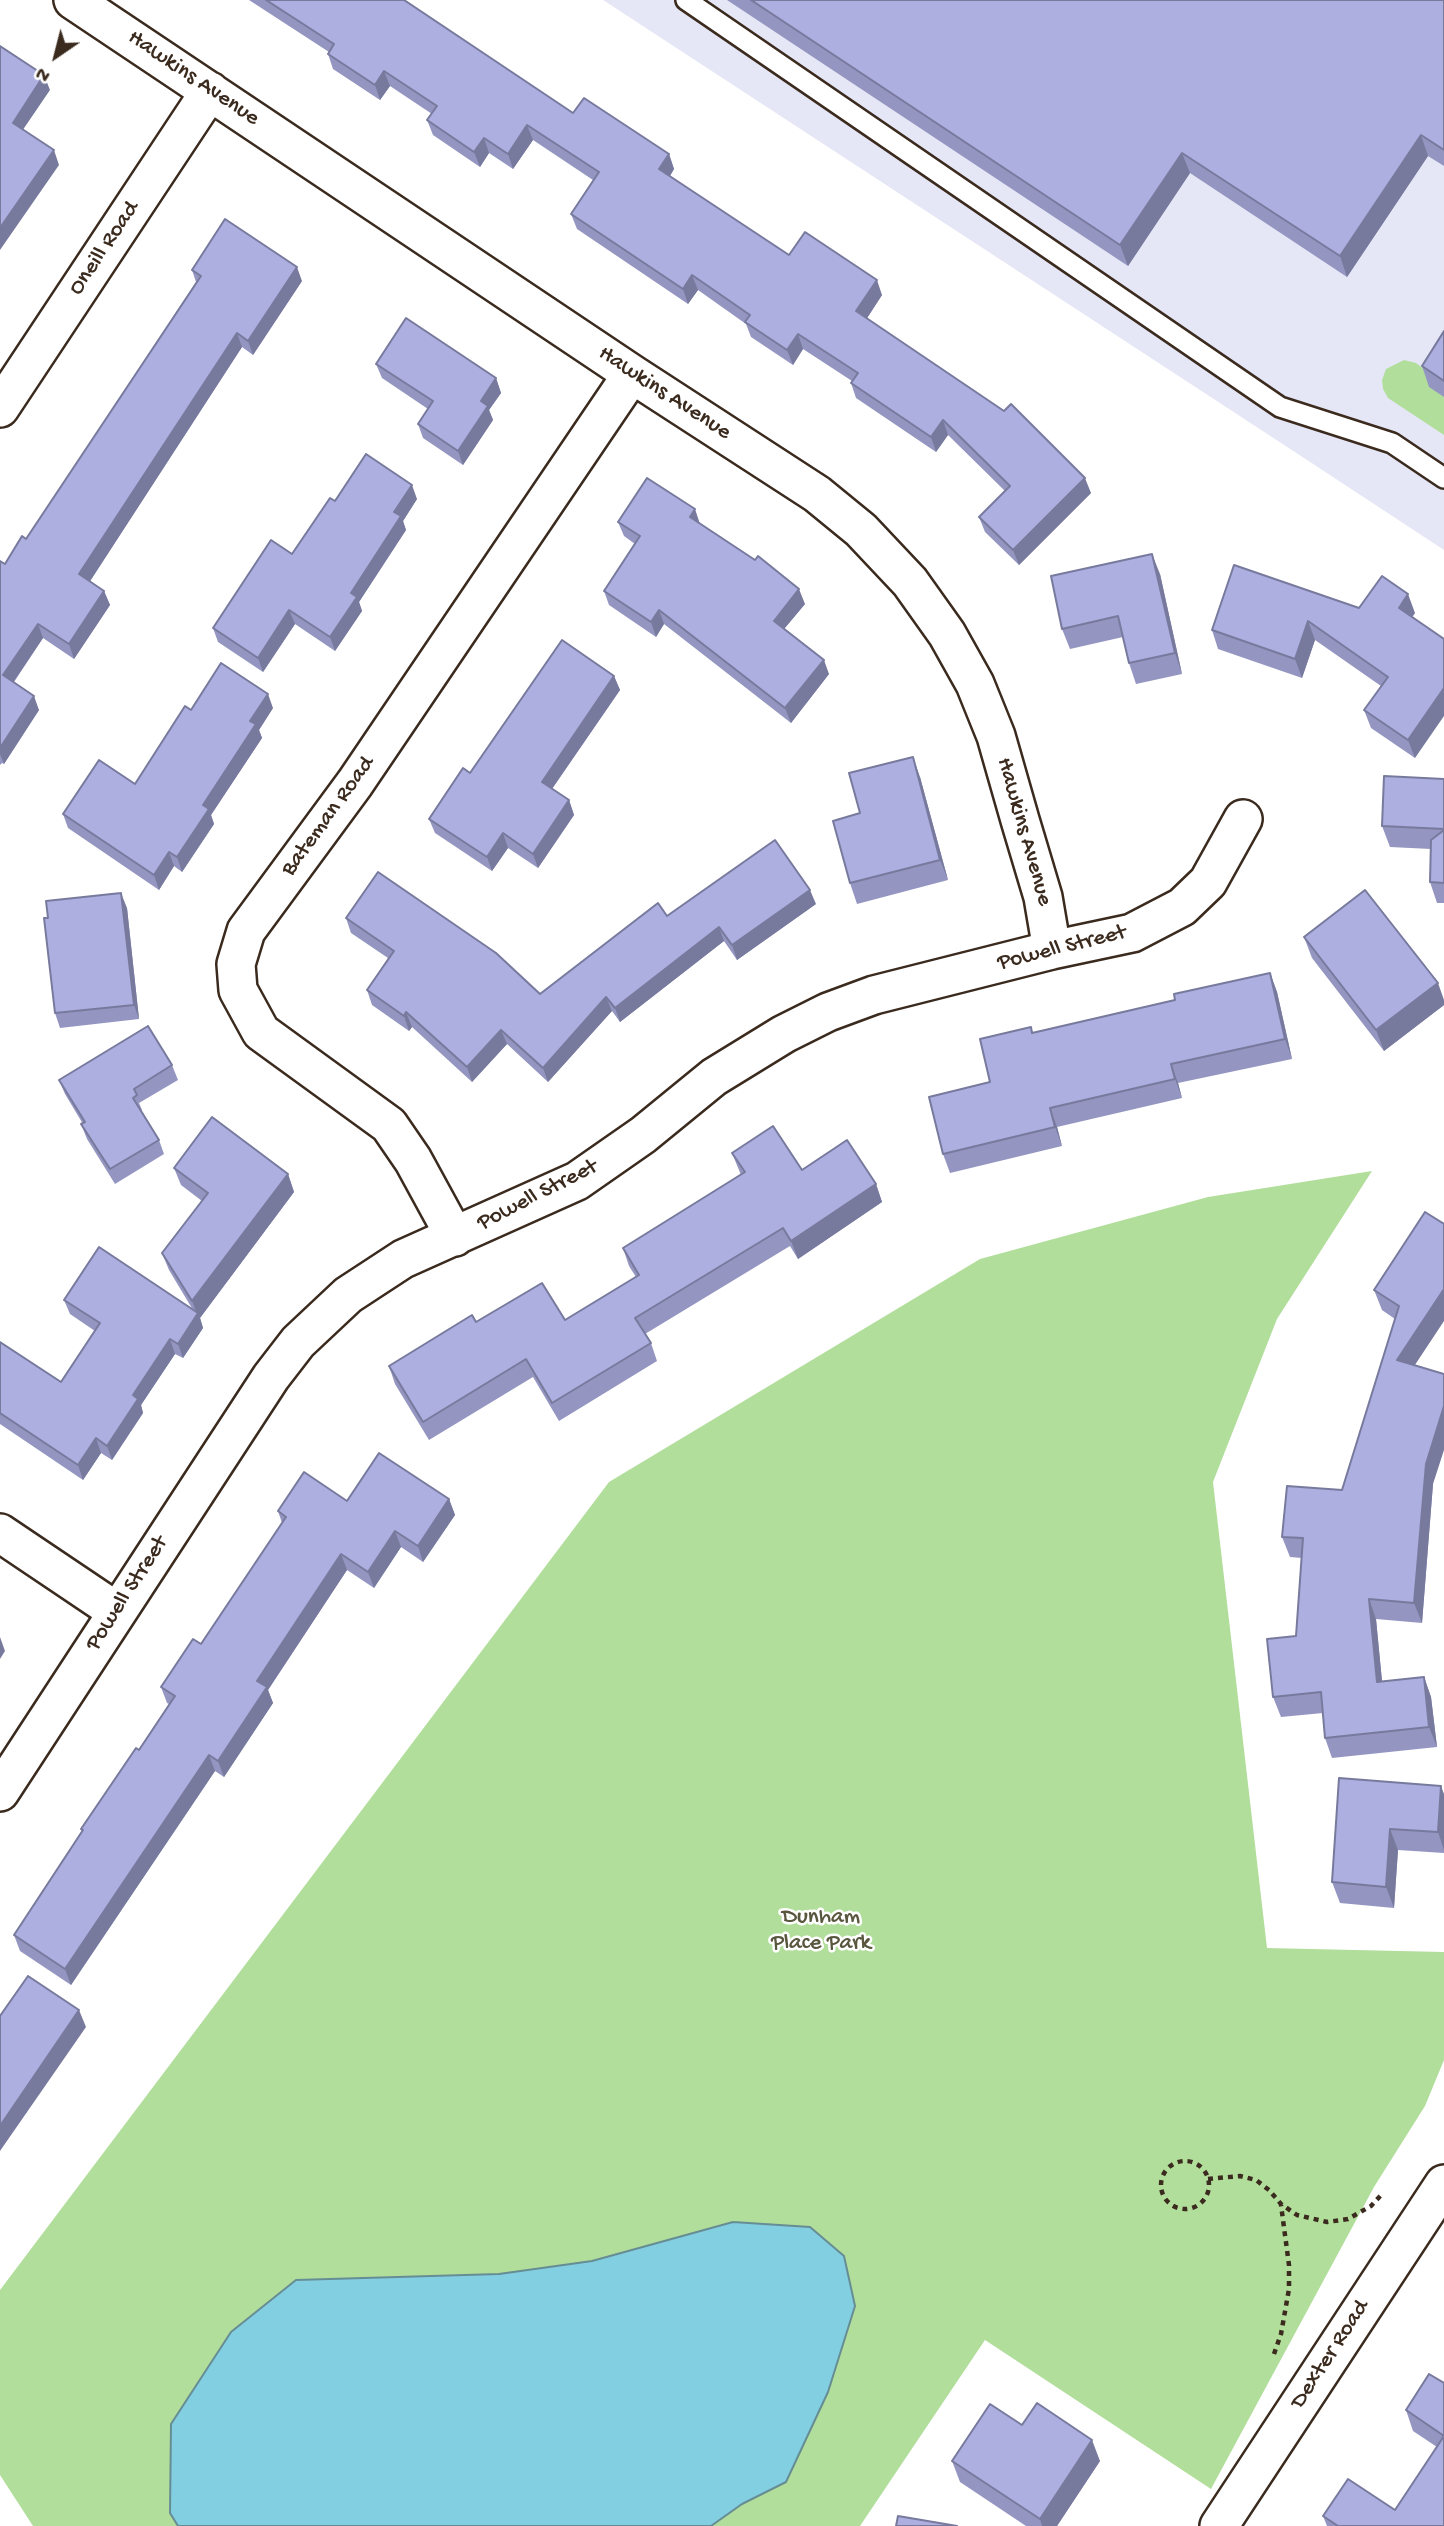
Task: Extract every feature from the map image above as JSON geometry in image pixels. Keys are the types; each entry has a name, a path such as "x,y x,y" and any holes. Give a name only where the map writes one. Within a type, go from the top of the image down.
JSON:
{"street":[{"name":"Hawkins Avenue","path":"74,0 632,374 817,494 861,530 910,582 947,634 975,684 996,736 1043,897 1052,950"},
{"name":"Oneill Road","path":"0,408 210,90"},
{"name":"Bateman Road","path":"455,1237 413,1160 389,1125 261,1032 238,990 236,964 246,931 355,783 632,374"},
{"name":"Powell Street","path":"0,1792 271,1377 298,1342 348,1295 403,1259 577,1181 643,1135 714,1077 784,1034 828,1012 874,995 1052,950 1132,933 1182,908 1208,882 1243,819"},
{"path":"0,1533 116,1611"},
{"name":"Dexter Road","path":"1219,2526 1444,2184"}],"lane":[{"path":"686,0 1280,407 1392,443 1444,478"}],"path":[{"path":"1185,2161 1199,2165 1208,2179 1207,2194 1203,2201 1189,2209 1174,2206 1164,2195 1162,2179 1165,2172 1177,2163 1185,2161"},
{"path":"1208,2179 1240,2176 1256,2180 1297,2215 1327,2222 1348,2219 1371,2206 1382,2194"},
{"path":"1274,2354 1281,2334 1289,2289 1289,2265 1281,2204"}],"shaded area":[{"path":"603,0 1444,0 1444,550 1304,458"}],"green space":[{"path":"1404,360 1416,363 1435,377 1444,397 1444,435 1388,398 1383,389 1382,380 1386,369"},
{"name":"Dunham Place Park","path":"1372,1171 1277,1319 1213,1482 1267,1948 1444,1952 1444,2060 1425,2106 1374,2187 1211,2489 985,2340 860,2526 33,2526 0,2475 0,2290 609,1482 980,1259 1208,1197"}],"water":[{"path":"733,2222 810,2227 844,2256 855,2306 828,2392 786,2482 742,2504 711,2526 178,2526 170,2513 171,2424 231,2332 296,2280 499,2274 592,2261"}],"building":[{"path":"266,0 404,0 573,113 584,98 669,154 659,169 789,255 805,232 877,280 856,311 1004,411 1011,404 1085,478 1013,550 979,517 1010,486 943,420 931,437 851,383 858,373 798,334 787,350 745,322 750,315 692,275 683,289 571,214 599,172 527,125 508,154 484,138 474,152 427,120 437,106 384,71 375,85 328,54 334,44"},
{"path":"751,0 1444,0 1444,150 1421,135 1340,256 1182,153 1120,245"},
{"path":"0,46 44,75 13,123 54,150 0,228"},
{"path":"225,219 297,267 248,341 237,333 79,574 104,591 69,644 38,624 3,675 34,696 0,748 0,561 5,564 22,536 26,539 201,276 192,270"},
{"path":"406,318 496,378 481,401 488,406 458,451 418,424 433,401 376,364"},
{"path":"1444,331 1444,381 1422,366"},
{"path":"366,454 412,485 394,512 401,516 351,593 357,597 330,637 289,610 258,658 213,628 271,540 292,554 330,498 335,501"},
{"path":"647,478 695,509 690,517 755,560 758,556 799,589 774,621 824,660 785,708 659,610 651,622 604,591 640,536 618,522"},
{"path":"1152,554 1175,653 1129,663 1118,616 1062,629 1051,576"},
{"path":"1234,565 1359,608 1382,576 1408,594 1399,608 1444,639 1444,688 1408,740 1364,710 1388,677 1308,621 1295,659 1212,630"},
{"path":"562,640 614,676 542,782 569,800 533,854 503,833 487,857 429,819 463,768 470,773"},
{"path":"221,663 268,694 250,721 256,724 203,805 209,809 177,857 169,852 154,875 63,814 99,760 135,784 185,706 191,710"},
{"path":"913,757 940,860 850,883 833,821 860,813 849,773"},
{"path":"1384,776 1444,779 1444,829 1382,826"},
{"path":"1444,830 1444,883 1430,882 1431,840"},
{"path":"775,840 810,890 732,945 719,927 615,1008 606,997 543,1068 501,1030 467,1067 406,1012 404,1016 367,990 394,951 346,918 378,872 496,953 540,994 658,903 667,916"},
{"path":"1365,890 1438,983 1376,1030 1304,937"},
{"path":"121,893 134,1005 55,1013 44,918 48,918 46,901"},
{"path":"1270,973 1285,1039 1171,1064 1175,1079 1050,1108 1055,1127 943,1154 929,1097 990,1082 980,1039 1031,1027 1032,1033 1175,1000 1174,994"},
{"path":"148,1026 172,1065 134,1089 137,1095 133,1098 159,1140 110,1169 81,1124 85,1122 59,1080"},
{"path":"212,1117 288,1174 192,1301 162,1253 208,1193 174,1168"},
{"path":"773,1126 802,1170 847,1140 876,1184 791,1241 783,1228 635,1318 651,1343 552,1403 526,1359 423,1422 389,1366 472,1315 476,1322 542,1283 565,1320 639,1275 623,1248 745,1172 732,1153"},
{"path":"1425,1212 1444,1224 1444,1289 1397,1360 1444,1374 1444,1406 1426,1464 1414,1603 1369,1599 1377,1682 1424,1677 1429,1727 1325,1738 1321,1692 1273,1697 1267,1639 1296,1636 1303,1538 1282,1537 1287,1486 1342,1490 1399,1306 1374,1290"},
{"path":"99,1247 198,1313 178,1344 170,1339 133,1395 138,1399 107,1446 96,1438 78,1465 0,1413 0,1342 61,1382 100,1323 64,1300"},
{"path":"379,1453 449,1499 418,1546 395,1531 368,1572 341,1554 257,1681 267,1687 218,1761 209,1755 65,1969 14,1935 83,1830 81,1829 175,1696 161,1687 193,1639 201,1644 286,1517 278,1511 304,1472 347,1501"},
{"path":"1339,1778 1441,1786 1438,1832 1390,1829 1386,1887 1332,1882"},
{"path":"28,1976 79,2010 0,2126 0,2016"},
{"path":"1429,2374 1444,2383 1444,2436 1406,2410"},
{"path":"1037,2403 1092,2440 1040,2519 952,2461 990,2404 1022,2425"},
{"path":"1444,2436 1444,2526 1338,2526 1323,2516 1348,2479 1395,2510"},
{"path":"898,2516 957,2526 896,2526"}]}
